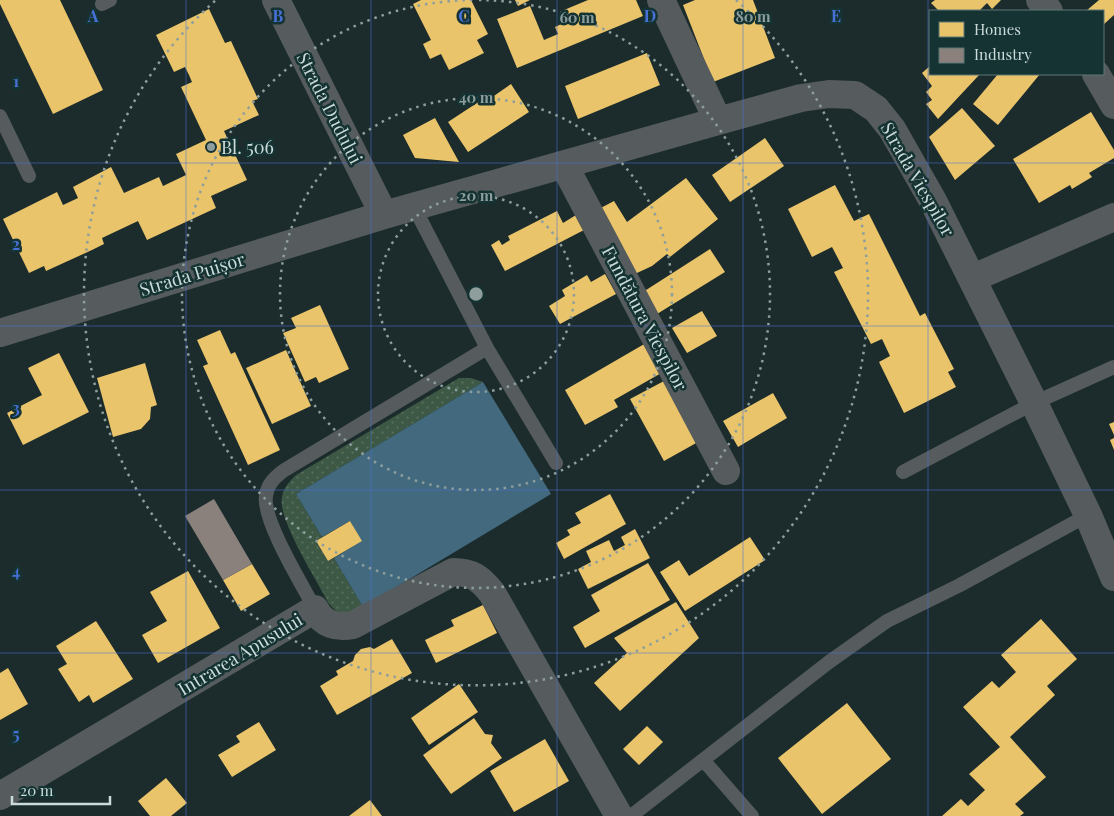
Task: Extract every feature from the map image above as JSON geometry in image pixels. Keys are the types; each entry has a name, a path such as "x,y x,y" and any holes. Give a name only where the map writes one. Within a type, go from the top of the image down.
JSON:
{"street":[{"name":"Strada Dudului","path":"276,0 384,215"},
{"path":"661,0 718,121"},
{"path":"1040,0 1048,10"},
{"path":"1097,75 1114,105"},
{"name":"Strada Viespilor","path":"384,215 801,98 829,94 855,95 876,109 892,129 933,201 973,278 1088,515 1114,577"},
{"name":"Fundătura Viespilor","path":"564,165 726,471"},
{"name":"Strada Puișor","path":"0,333 384,215"},
{"path":"973,278 1114,217"},
{"name":"Intrarea Apusului","path":"0,796 315,610 325,622 343,626 353,625 453,572 468,572 481,580 492,593 619,816"}],"lane":[{"path":"0,116 29,176"},
{"path":"414,207 487,348 556,463"},
{"path":"315,610 269,519 265,497 268,487 283,471 487,348"},
{"path":"903,472 1034,403 1114,367"},
{"path":"631,816 829,662 887,621 960,585 1088,515"},
{"path":"704,761 752,816"}],"green space":[{"path":"459,378 471,378 483,382 296,494 322,537 316,542 328,561 334,558 363,607 349,613 338,613 329,604 292,535 282,507 285,487 296,475"}],"water":[{"path":"483,382 551,494 363,607 334,558 361,541 350,521 322,537 296,494"}],"building: Homes":[{"path":"0,0 60,0 103,90 53,114 0,4"},
{"path":"421,0 471,0 488,34 477,40 484,53 449,70 441,54 430,59 423,44 431,40 413,4"},
{"path":"515,0 530,0 518,6"},
{"path":"588,0 636,0 643,16 517,68 497,19 530,6 544,40 558,34 555,27 568,21 564,10"},
{"path":"695,0 753,0 775,58 713,82 683,5"},
{"path":"935,0 1001,0 992,9 987,3 980,10 938,10 931,3"},
{"path":"1099,0 1114,0 1114,15 1104,24 1104,10 1087,10"},
{"name":"Bl. 506","path":"209,9 225,43 231,41 258,99 252,101 259,115 224,131 247,180 211,196 216,208 147,240 138,221 102,238 104,244 92,250 46,271 44,266 29,273 3,219 57,192 63,205 78,198 73,187 111,167 124,193 159,177 163,186 186,175 176,154 206,140 181,87 192,82 189,75 185,67 174,72 156,35"},
{"path":"647,53 660,85 578,119 565,86"},
{"path":"929,67 929,75 979,75 938,119 926,104 932,100 926,92 932,86 922,73"},
{"path":"997,75 1039,75 998,125 973,104"},
{"path":"511,84 529,112 468,152 448,122 489,95 491,98"},
{"path":"962,108 995,146 955,180 929,137"},
{"path":"1091,112 1114,150 1114,158 1089,173 1092,177 1072,189 1070,185 1039,203 1013,159"},
{"path":"435,118 459,162 415,158 403,135"},
{"path":"765,138 784,166 730,202 712,175"},
{"path":"686,178 718,219 670,257 667,254 652,266 637,273 629,274 595,211 614,201 627,222"},
{"path":"835,185 854,221 869,214 920,316 925,313 954,369 948,372 956,387 904,413 879,362 890,356 882,339 871,344 834,272 843,268 832,247 812,257 788,209"},
{"path":"557,211 563,223 576,215 584,230 505,271 491,245 499,240 502,245 510,240 508,236"},
{"path":"710,249 725,272 657,314 643,292"},
{"path":"605,274 616,294 560,324 549,306 565,296 562,290 587,275 591,282"},
{"path":"320,305 349,369 319,383 316,377 305,382 283,333 296,328 291,318"},
{"path":"702,311 717,336 687,353 672,328"},
{"path":"220,330 231,354 235,352 280,450 248,465 203,366 208,364 197,340"},
{"path":"646,343 663,372 614,400 618,407 585,425 565,390"},
{"path":"286,350 311,406 272,424 246,368"},
{"path":"59,353 89,412 23,445 7,413 42,395 28,368"},
{"path":"145,363 157,405 151,407 150,419 141,429 113,437 97,378"},
{"path":"664,381 698,442 664,461 630,399"},
{"path":"773,393 787,418 738,447 723,421"},
{"path":"1114,422 1114,435 1109,424"},
{"path":"1114,438 1114,450 1110,440"},
{"path":"610,494 626,524 564,559 556,543 570,535 567,530 581,523 575,513"},
{"path":"350,521 362,541 328,561 316,541"},
{"path":"635,529 650,558 588,589 578,569 591,562 586,551 609,540 614,551 625,545 621,537"},
{"path":"750,537 765,560 685,611 660,572 679,560 689,576"},
{"path":"648,563 670,600 585,648 573,627 600,611 591,595"},
{"path":"252,564 270,594 241,611 223,580"},
{"path":"188,571 220,628 158,663 142,635 167,621 150,592"},
{"path":"676,602 699,638 620,711 594,683 627,653 614,638"},
{"path":"483,605 497,633 436,663 425,640 454,626 451,620"},
{"path":"1041,619 1077,659 1047,686 1055,695 1010,737 1046,777 1015,804 1024,813 1020,816 942,816 961,799 968,806 985,790 969,774 1000,747 963,707 992,681 999,688 1016,672 1001,655"},
{"path":"96,621 133,679 93,703 89,695 79,702 58,669 67,664 56,646"},
{"path":"392,639 412,673 337,715 320,686 338,675 336,671 353,661 355,655 361,649 370,647 374,649"},
{"path":"8,668 28,704 0,720 0,673"},
{"path":"459,684 478,712 429,745 411,718"},
{"path":"847,703 891,759 822,814 778,758"},
{"path":"474,718 485,734 493,735 491,743 502,758 451,794 423,755"},
{"path":"259,722 276,750 232,777 218,755 240,742 236,736"},
{"path":"647,726 663,742 639,765 623,749"},
{"path":"545,739 569,781 514,812 490,771"},
{"path":"166,778 187,803 171,816 150,816 138,801"},
{"path":"370,800 382,816 349,816"}],"building: Industry":[{"path":"214,499 252,564 223,580 185,516"}],"place":[{"name":"Bl. 506","path":"211,147"}]}
